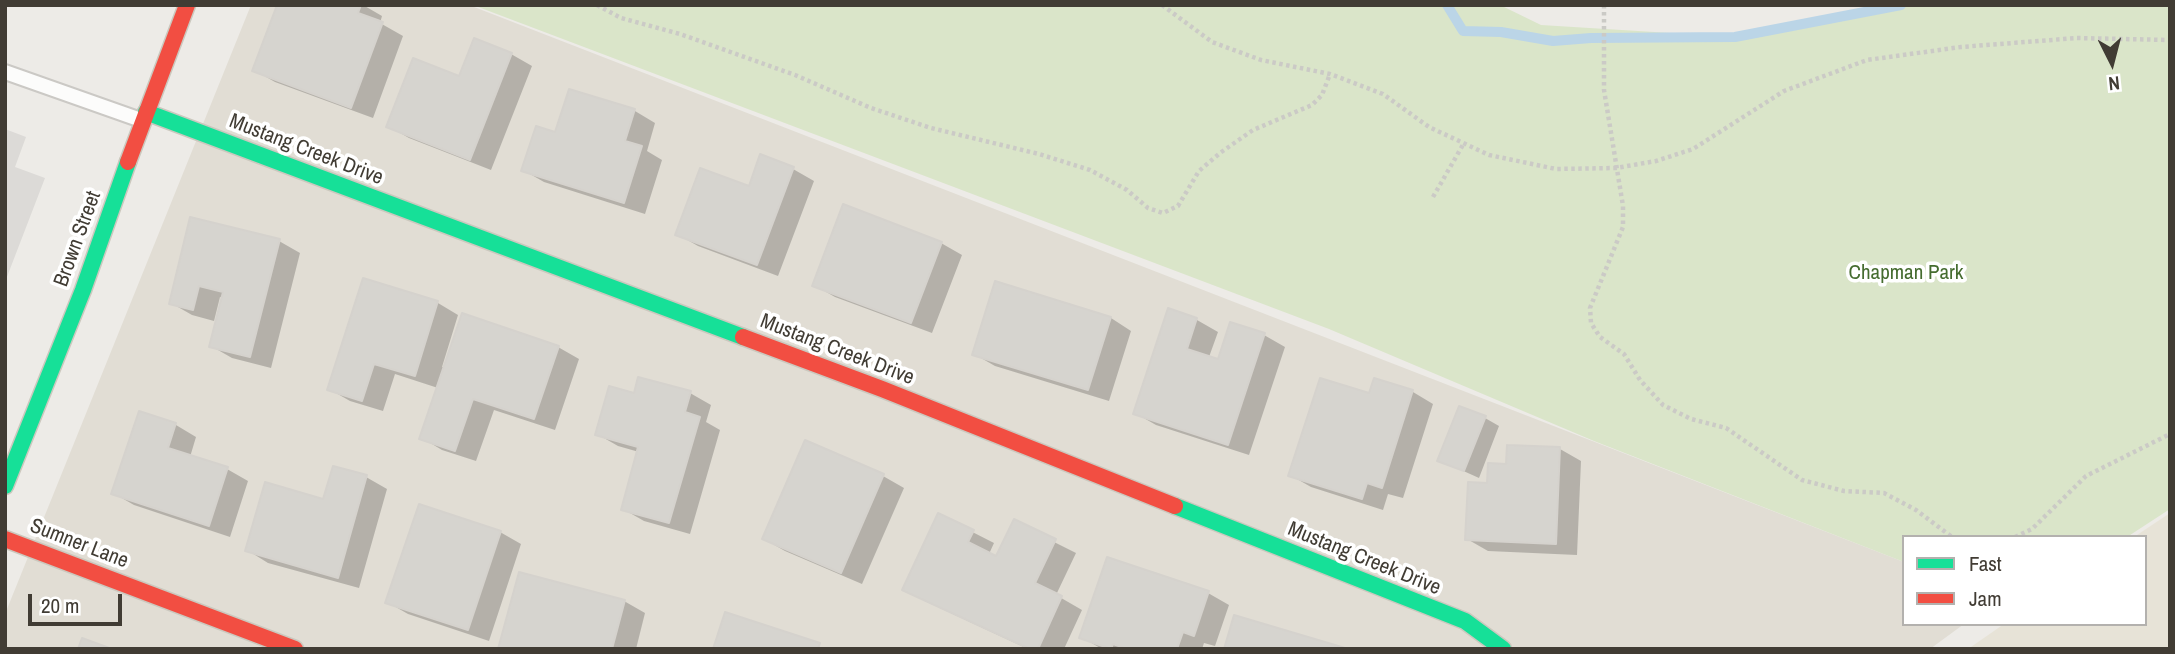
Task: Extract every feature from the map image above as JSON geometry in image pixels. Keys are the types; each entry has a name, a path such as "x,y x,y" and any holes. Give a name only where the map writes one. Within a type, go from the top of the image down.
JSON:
{"street":[{"name":"Brown Street","path":"5,486 83,290 144,116 187,5"},
{"name":"Mustang Creek Drive","path":"144,116 895,394 1465,621 1503,649"},
{"name":"Sumner Lane","path":"5,539 295,649"}],"lane":[{"path":"5,72 144,116"}],"path":[{"path":"597,5 621,18 680,34 794,75 871,108 931,128 1039,154 1090,170 1127,190 1148,208 1163,213 1178,206 1199,171 1220,153 1253,130 1312,105 1322,95 1330,74"},
{"path":"1162,5 1212,42 1261,60 1330,74 1384,94 1429,127 1489,155 1556,169 1616,167 1656,161 1693,149 1784,91 1867,60 1961,47 2077,38 2170,40"},
{"path":"1604,5 1603,83 1623,206 1623,227 1590,309 1591,323 1600,337 1624,354 1640,380 1663,405 1691,419 1726,428 1802,480 1844,491 1884,493 1916,510 1949,535"},
{"path":"1433,197 1464,143"},
{"path":"2019,535 2032,529 2086,476 2170,434"}],"shaded area":[{"path":"251,5 469,5 1902,561 1902,626 1961,626 1930,649 5,649 5,614"},
{"path":"5,129 26,137 15,167 45,178 5,282"},
{"path":"2170,513 2170,649 1968,649 2001,626 2147,626 2147,535 2137,535"}],"green space":[{"name":"Chapman Park","path":"473,5 1500,5 1541,25 1735,37 1901,5 2170,5 2170,509 2130,535 1902,535 1902,561 1594,441 1329,329"}],"building":[{"path":"277,5 361,5 358,13 383,22 351,108 252,71"},
{"path":"474,38 512,53 470,160 386,127 413,58 459,76"},
{"path":"569,89 635,109 625,141 642,146 624,203 521,171 536,126 555,132"},
{"path":"760,154 794,167 757,265 675,235 700,168 749,186"},
{"path":"843,204 942,242 911,323 812,286"},
{"path":"190,217 280,239 250,357 209,347 223,292 199,286 193,310 169,304"},
{"path":"363,278 438,301 415,376 374,364 362,401 327,390"},
{"path":"995,281 1111,317 1088,390 972,355"},
{"path":"1168,308 1197,318 1187,349 1218,359 1230,322 1265,333 1228,445 1133,414"},
{"path":"462,313 559,346 534,419 473,399 455,451 419,439"},
{"path":"638,377 691,391 685,412 700,417 669,523 621,510 638,447 595,435 609,386 634,393"},
{"path":"1320,378 1369,393 1374,378 1413,390 1382,488 1367,483 1362,499 1288,476"},
{"path":"1459,406 1486,416 1464,471 1437,461"},
{"path":"139,411 176,423 168,448 228,467 209,526 111,494"},
{"path":"805,440 884,474 841,573 762,539"},
{"path":"1507,445 1560,447 1556,544 1465,540 1468,482 1487,483 1488,463 1506,464"},
{"path":"333,466 367,475 338,578 245,551 265,482 323,499"},
{"path":"419,504 501,531 468,630 385,603"},
{"path":"938,513 974,530 968,542 996,556 1014,519 1056,539 1035,583 1062,596 1038,649 1030,649 902,590"},
{"path":"1107,557 1209,591 1194,636 1183,632 1177,649 1127,649 1113,644 1111,649 1079,638"},
{"path":"519,572 625,600 612,649 498,649"},
{"path":"725,612 820,643 818,649 713,649"},
{"path":"1234,615 1345,648 1345,649 1224,649"},
{"path":"82,638 112,649 78,649"}],"waterway":[{"path":"1447,5 1463,31 1501,32 1553,41 1591,38 1735,37 1901,5"}],"traffic: fast":[{"path":"146,112 743,337"},
{"path":"5,486 83,290 128,162"},
{"path":"1175,506 1465,621 1503,649"}],"traffic: jam":[{"path":"128,162 187,5"},
{"path":"743,337 882,389 1175,506"},
{"path":"5,539 295,649"}]}
